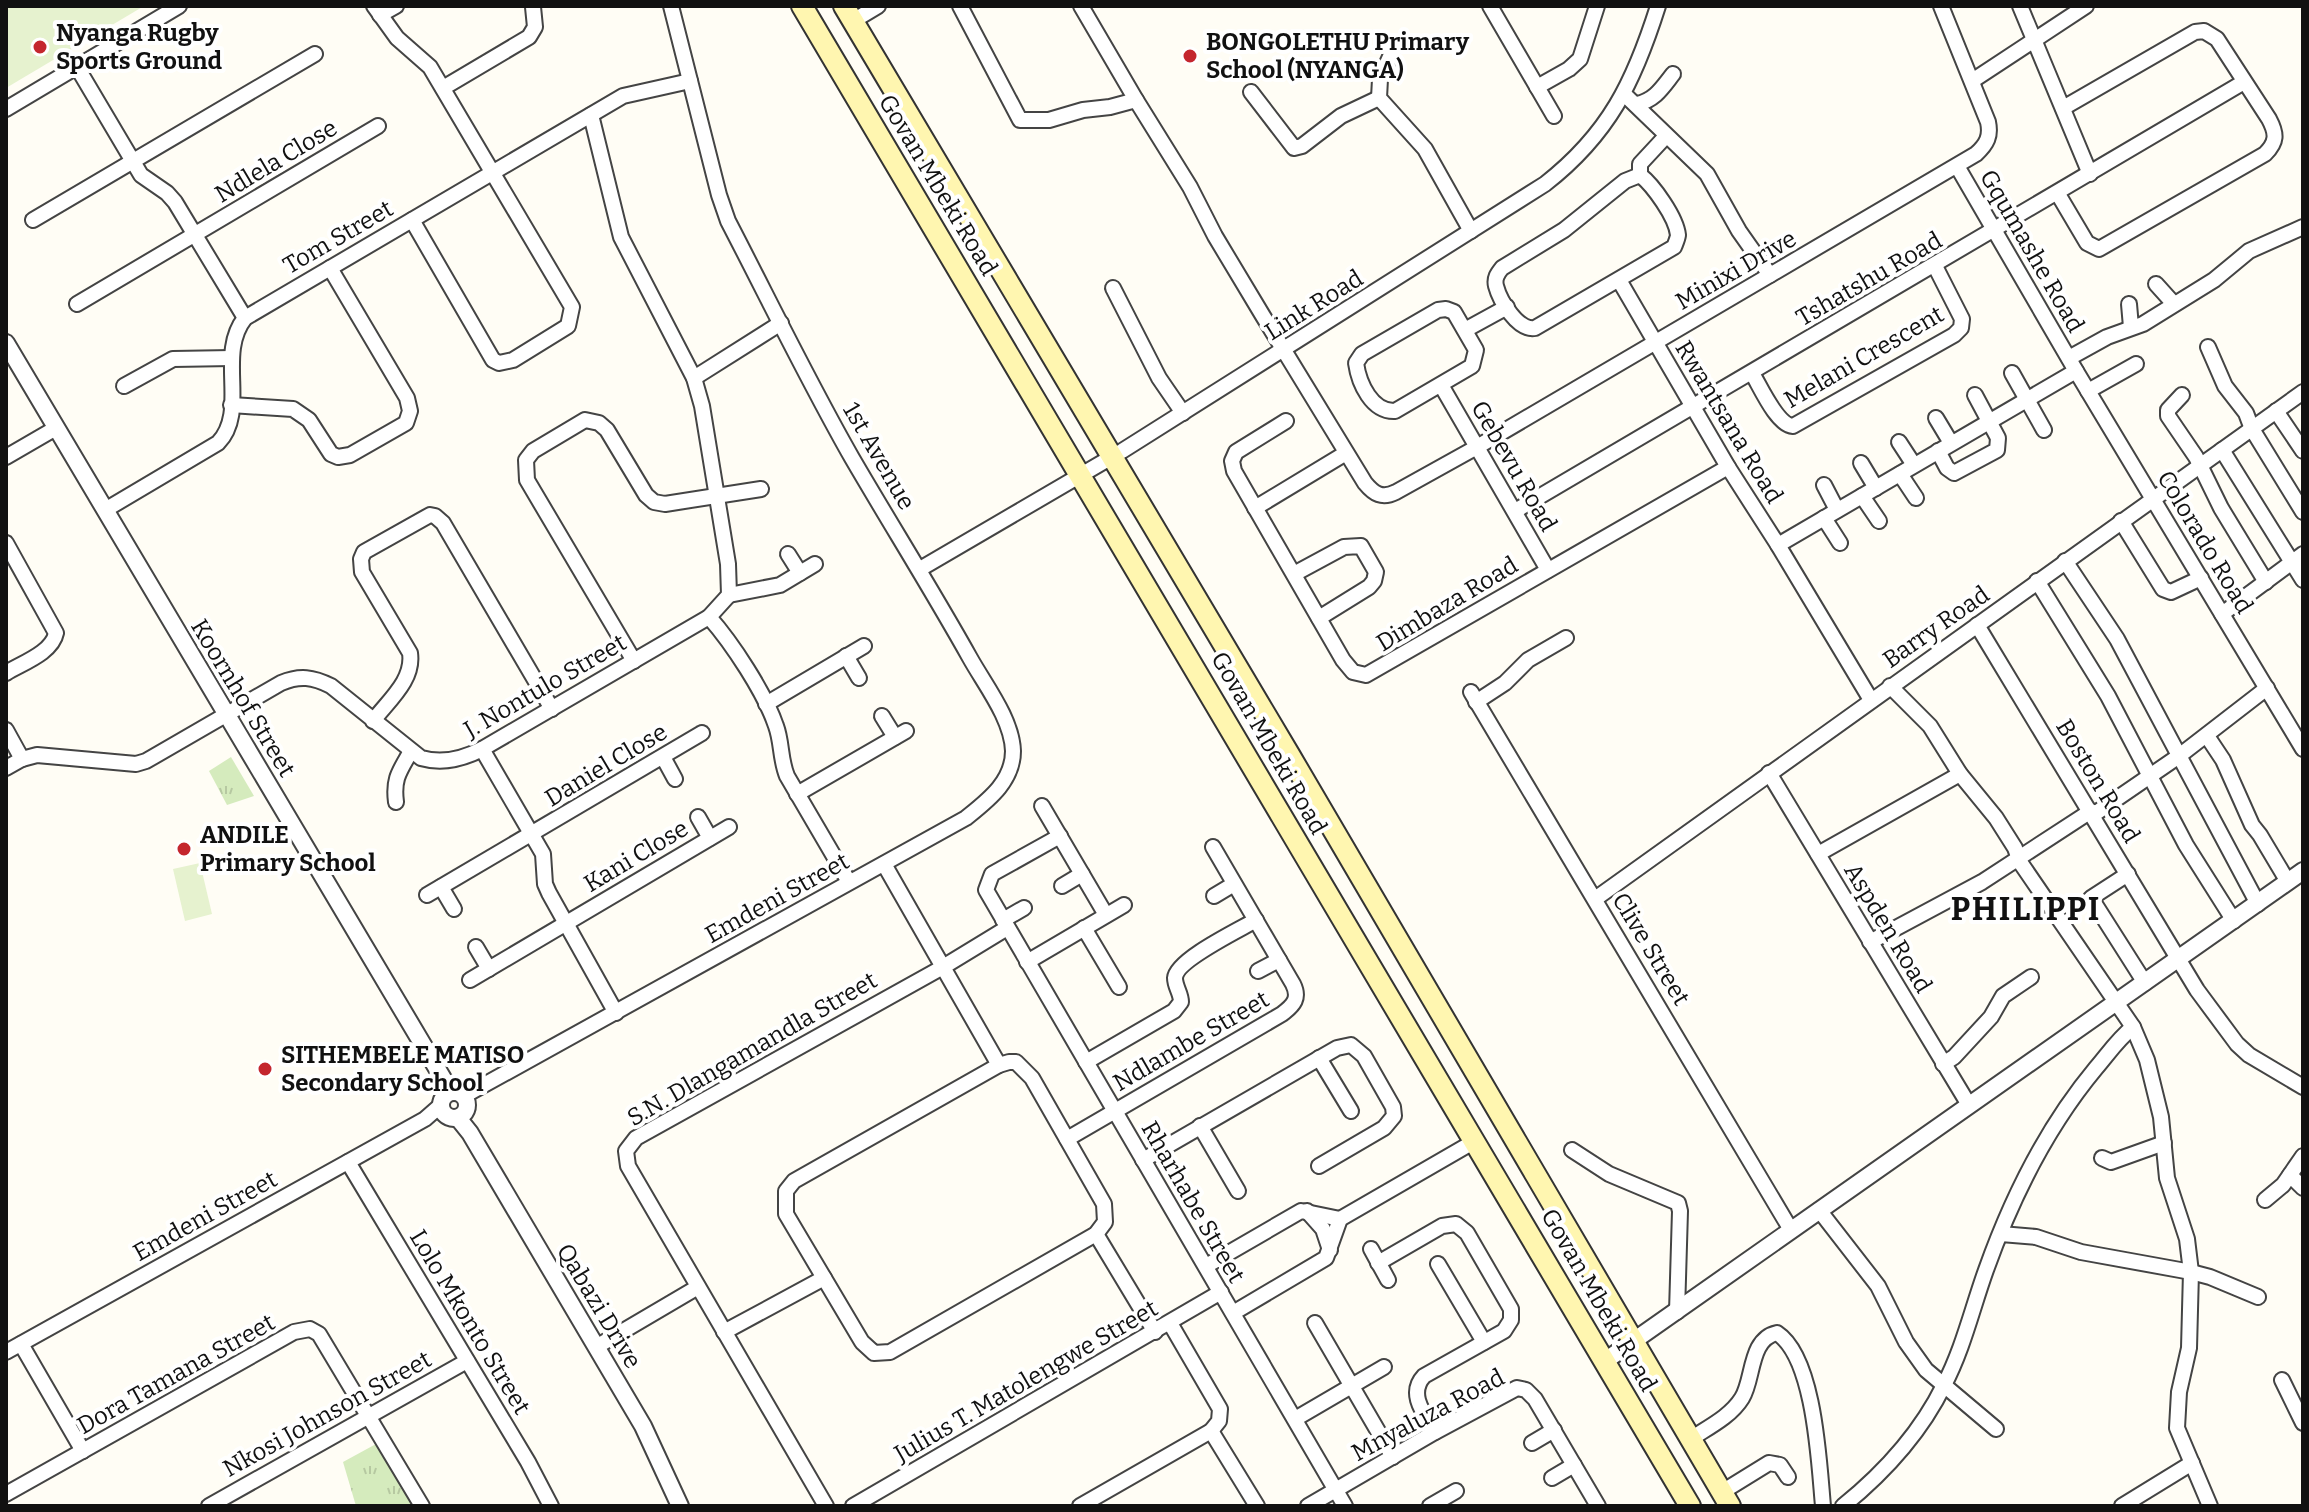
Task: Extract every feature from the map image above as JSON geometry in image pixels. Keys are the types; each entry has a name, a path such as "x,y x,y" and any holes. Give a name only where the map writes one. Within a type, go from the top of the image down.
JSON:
{"main road":[{"name":"Govan Mbeki Road","path":"802,6 1690,1506"},
{"name":"Govan Mbeki Road","path":"848,14 1726,1499"}],"street":[{"path":"6,109 179,6"},
{"path":"396,6 377,11 397,38 430,67 572,307 572,319 564,330 513,360 499,363 493,360 412,220"},
{"name":"1st Avenue","path":"671,6 728,221 853,459 1001,712 1013,751 1007,776 991,799 966,818 884,864"},
{"path":"848,14 878,6"},
{"path":"960,6 1014,114 1020,120 1049,120 1136,100"},
{"path":"1081,6 1346,453 1255,508"},
{"path":"1490,6 1554,116"},
{"path":"1537,87 1580,59 1597,6"},
{"name":"Link Road","path":"920,569 1111,458 1555,175 1601,129 1624,94 1643,54 1658,6"},
{"name":"Minixi Drive","path":"1346,453 1376,494 1390,495 1477,447 1983,148 1990,133 1941,6"},
{"path":"2020,6 2090,174"},
{"path":"1972,81 2086,6"},
{"path":"443,88 529,37 535,27 533,7"},
{"path":"2058,194 2087,243 2099,249 2265,154 2275,141 2276,134 2217,39 2204,31 2195,32 2063,108"},
{"path":"1394,48 1380,79 1379,98 1425,149 1471,231"},
{"path":"33,220 315,54"},
{"path":"77,67 132,161 148,182 167,193 175,202 245,318 235,333 229,428 218,443 105,510"},
{"path":"1637,104 1648,102 1656,96 1673,74"},
{"name":"Tom Street","path":"245,318 623,96 690,81"},
{"name":"Tshatshu Road","path":"1515,511 2244,82"},
{"path":"1251,92 1294,148 1302,146 1341,116 1379,98"},
{"path":"1624,94 1707,174 1739,231 1770,275"},
{"path":"591,115 621,237 694,378 702,406 717,495 728,564 729,595 780,585 815,564"},
{"name":"Ndlela Close","path":"77,304 378,126"},
{"path":"1640,175 1640,164 1666,136"},
{"name":"Gqumashe Road","path":"1957,166 2072,365"},
{"path":"1640,175 1650,182 1671,217 1678,236 1674,247 1535,328 1527,330 1520,326 1495,285 1496,276 1502,268 1564,230 1625,181 1640,175"},
{"path":"1778,545 2027,399 2131,327 2143,324 2214,280 2249,251 2303,227"},
{"name":"Melani Crescent","path":"1752,373 1781,421 1788,427 1954,335 1961,328 1962,319 1935,266"},
{"path":"231,405 293,409 309,420 331,454 338,457 350,455 406,423 410,411 407,398 330,268"},
{"name":"Rwantsana Road","path":"1619,280 1692,407 1871,700"},
{"path":"2156,284 2174,304"},
{"path":"1113,288 1159,378 1183,413"},
{"path":"2129,304 2131,327"},
{"path":"1465,330 1507,307"},
{"path":"1446,309 1454,312 1476,350 1476,358 1472,366 1441,385 1395,411 1384,412 1375,406 1357,374 1356,363 1362,354 1438,310 1446,309"},
{"path":"694,378 781,323"},
{"name":"Koornhof Street","path":"6,343 454,1105"},
{"path":"2208,347 2225,386 2246,413 2252,429 2303,512"},
{"path":"124,386 173,359 232,358"},
{"path":"2088,391 2136,364"},
{"name":"Colorado Road","path":"2072,365 2267,688 2298,727 2303,749"},
{"path":"2012,373 2044,430"},
{"name":"Gebevu Road","path":"1441,385 1548,570"},
{"name":"Barry Road","path":"1595,899 2303,392"},
{"path":"1938,451 1947,468 1954,473 1995,452 1999,443 1975,395"},
{"path":"2182,395 2168,410 2168,416 2266,582"},
{"path":"2276,411 2303,451"},
{"path":"1936,418 1951,443"},
{"path":"634,661 527,480 526,460 533,451 585,420 599,423 607,430 646,495 654,502 665,504 761,489"},
{"name":"Dimbaza Road","path":"1286,421 1236,452 1232,461 1234,471 1348,667 1353,672 1366,675 1728,467"},
{"path":"6,457 56,428"},
{"path":"1899,442 1914,465"},
{"path":"2222,450 2297,558 2303,580"},
{"path":"1861,463 1879,521"},
{"path":"1900,474 1916,498"},
{"path":"1824,485 1840,543"},
{"path":"373,721 406,680 411,662 410,653 362,572 361,559 364,552 430,515 443,523 552,709"},
{"path":"2121,521 2163,589 2171,592 2201,578"},
{"path":"6,543 56,633 46,649 6,673"},
{"path":"1294,574 1352,545 1361,546 1376,572 1369,587 1319,618"},
{"path":"788,554 800,573"},
{"path":"2222,614 2297,558"},
{"path":"2065,561 2117,639 2258,904"},
{"path":"2037,581 2108,696 2190,853 2234,921"},
{"name":"J. Nontulo Street","path":"6,768 37,755 136,764 154,758 281,683 300,676 331,686 411,751 431,761 457,759 482,749 709,617 729,595"},
{"path":"709,617 731,644 766,704 776,724 782,763 849,882"},
{"name":"Boston Road","path":"1977,625 2178,961 2237,1044 2249,1055 2303,1087"},
{"name":"Clive Street","path":"1566,638 1528,660 1505,683 1473,697 1791,1230"},
{"path":"766,704 864,646"},
{"path":"846,656 859,678"},
{"path":"1890,686 1930,726 1960,774 1996,818 2115,1004 2133,1027 2147,1060 2164,1143 2167,1178 2187,1239 2191,1272 2188,1360 2177,1410 2177,1428 2210,1506"},
{"path":"1870,942 1982,882 2018,856 2092,813 2207,736 2267,688"},
{"path":"797,794 900,734 882,716"},
{"path":"6,730 22,759"},
{"name":"Daniel Close","path":"427,895 702,733"},
{"path":"2207,736 2223,760 2252,825 2288,882"},
{"path":"482,749 545,857 545,884 616,1013"},
{"path":"396,802 396,777 411,751"},
{"path":"663,757 675,779"},
{"name":"Aspden Road","path":"1769,773 1969,1105"},
{"path":"1818,854 1960,774"},
{"path":"1042,806 1106,915"},
{"path":"698,817 710,838"},
{"name":"Kani Close","path":"470,980 729,827"},
{"name":"Rharhabe Street","path":"1060,836 992,874 986,890 1345,1506"},
{"name":"Ndlambe Street","path":"1067,1139 1290,1008 1296,1000 1297,992 1213,847"},
{"path":"884,864 999,1065"},
{"name":"Emdeni Street","path":"6,1352 884,864"},
{"path":"1605,1361 2303,871"},
{"path":"1062,886 1082,874"},
{"path":"2128,874 2091,898 2145,983"},
{"path":"1214,896 1234,884"},
{"path":"441,887 454,909"},
{"path":"1027,962 1124,905"},
{"path":"1005,924 1024,908"},
{"path":"1086,1062 1174,1011 1181,1002 1175,977 1177,969 1256,920"},
{"name":"S.N. Dlangamandla Street","path":"826,1506 628,1166 626,1151 636,1138 943,967 1005,924"},
{"path":"1084,928 1119,987"},
{"path":"476,947 489,969"},
{"name":"Ndlambe Street","path":"1258,971 1279,960"},
{"path":"1943,1064 1954,1057 1991,1017 2003,996 2031,977"},
{"path":"1843,1506 1885,1470 1907,1445 1944,1386 2025,1175 2062,1112 2115,1043 2133,1027"},
{"path":"1143,1160 1319,1058 1344,1046 1358,1048 1393,1107 1394,1116 1384,1128 1319,1166"},
{"path":"1319,1058 1351,1111"},
{"path":"1016,1062 1023,1067 1104,1204 1105,1222 1096,1234 882,1354 867,1349 786,1214 786,1191 794,1181 999,1065 1016,1062"},
{"name":"Qabazi Drive","path":"454,1105 643,1426 680,1506"},
{"path":"1200,1126 1238,1191"},
{"path":"1233,1313 1326,1258 1340,1219 1475,1141"},
{"path":"2102,1158 2111,1162 2164,1143"},
{"path":"1572,1150 1609,1174 1678,1203 1677,1312"},
{"path":"2265,1200 2278,1190 2303,1156"},
{"name":"Lolo Mkonto Street","path":"348,1162 551,1506"},
{"path":"2290,1175 2303,1188"},
{"path":"1819,1210 1878,1286 1917,1358 1944,1386 1996,1429"},
{"path":"1206,1266 1296,1212 1307,1211 1340,1219"},
{"path":"1307,1211 1323,1229 1330,1250"},
{"path":"1388,1280 1375,1256 1450,1223 1463,1228 1512,1314 1504,1331 1418,1382 1417,1397 1435,1432"},
{"path":"1096,1234 1155,1332"},
{"path":"2001,1234 2036,1237 2081,1252 2191,1272 2258,1297"},
{"path":"1438,1264 1484,1342"},
{"path":"724,1332 824,1278"},
{"path":"596,1347 698,1287"},
{"name":"Julius T. Matolengwe Street","path":"853,1506 1221,1292"},
{"path":"1080,1506 1211,1431 1219,1421 1220,1409 1170,1323"},
{"path":"1315,1323 1393,1457"},
{"name":"Dora Tamana Street","path":"6,1494 304,1329 310,1329 319,1334 422,1506"},
{"path":"1692,1438 1741,1400 1758,1349 1768,1336 1777,1333 1787,1342 1806,1384 1815,1431 1823,1506"},
{"path":"21,1344 83,1451"},
{"name":"Nkosi Johnson Street","path":"209,1506 467,1361"},
{"path":"1295,1419 1384,1367"},
{"path":"2282,1380 2303,1423"},
{"name":"Mnyaluza Road","path":"1308,1506 1517,1388 1526,1390 1535,1399 1598,1506"},
{"path":"1532,1443 1554,1430"},
{"path":"1211,1431 1257,1506"},
{"path":"1726,1499 1769,1463 1780,1465 1788,1477"},
{"path":"2122,1506 2192,1463"},
{"path":"1552,1478 1574,1465"},
{"path":"1430,1506 1456,1491"}],"green space":[{"name":"Nyanga Rugby Sports Ground","path":"6,6 144,6 6,88"},
{"path":"231,757 254,796 227,805 209,771"},
{"path":"200,863 212,914 185,921 173,869"},
{"path":"376,1444 413,1506 356,1506 343,1462"}],"place":[{"name":"Nyanga Rugby Sports Ground","path":"40,47"},
{"name":"BONGOLETHU Primary School (NYANGA)","path":"1190,56"},
{"name":"ANDILE Primary School","path":"184,849"},
{"name":"SITHEMBELE MATISO Secondary School","path":"265,1069"}],"district":[{"name":"PHILIPPI","path":"2026,909"}]}
